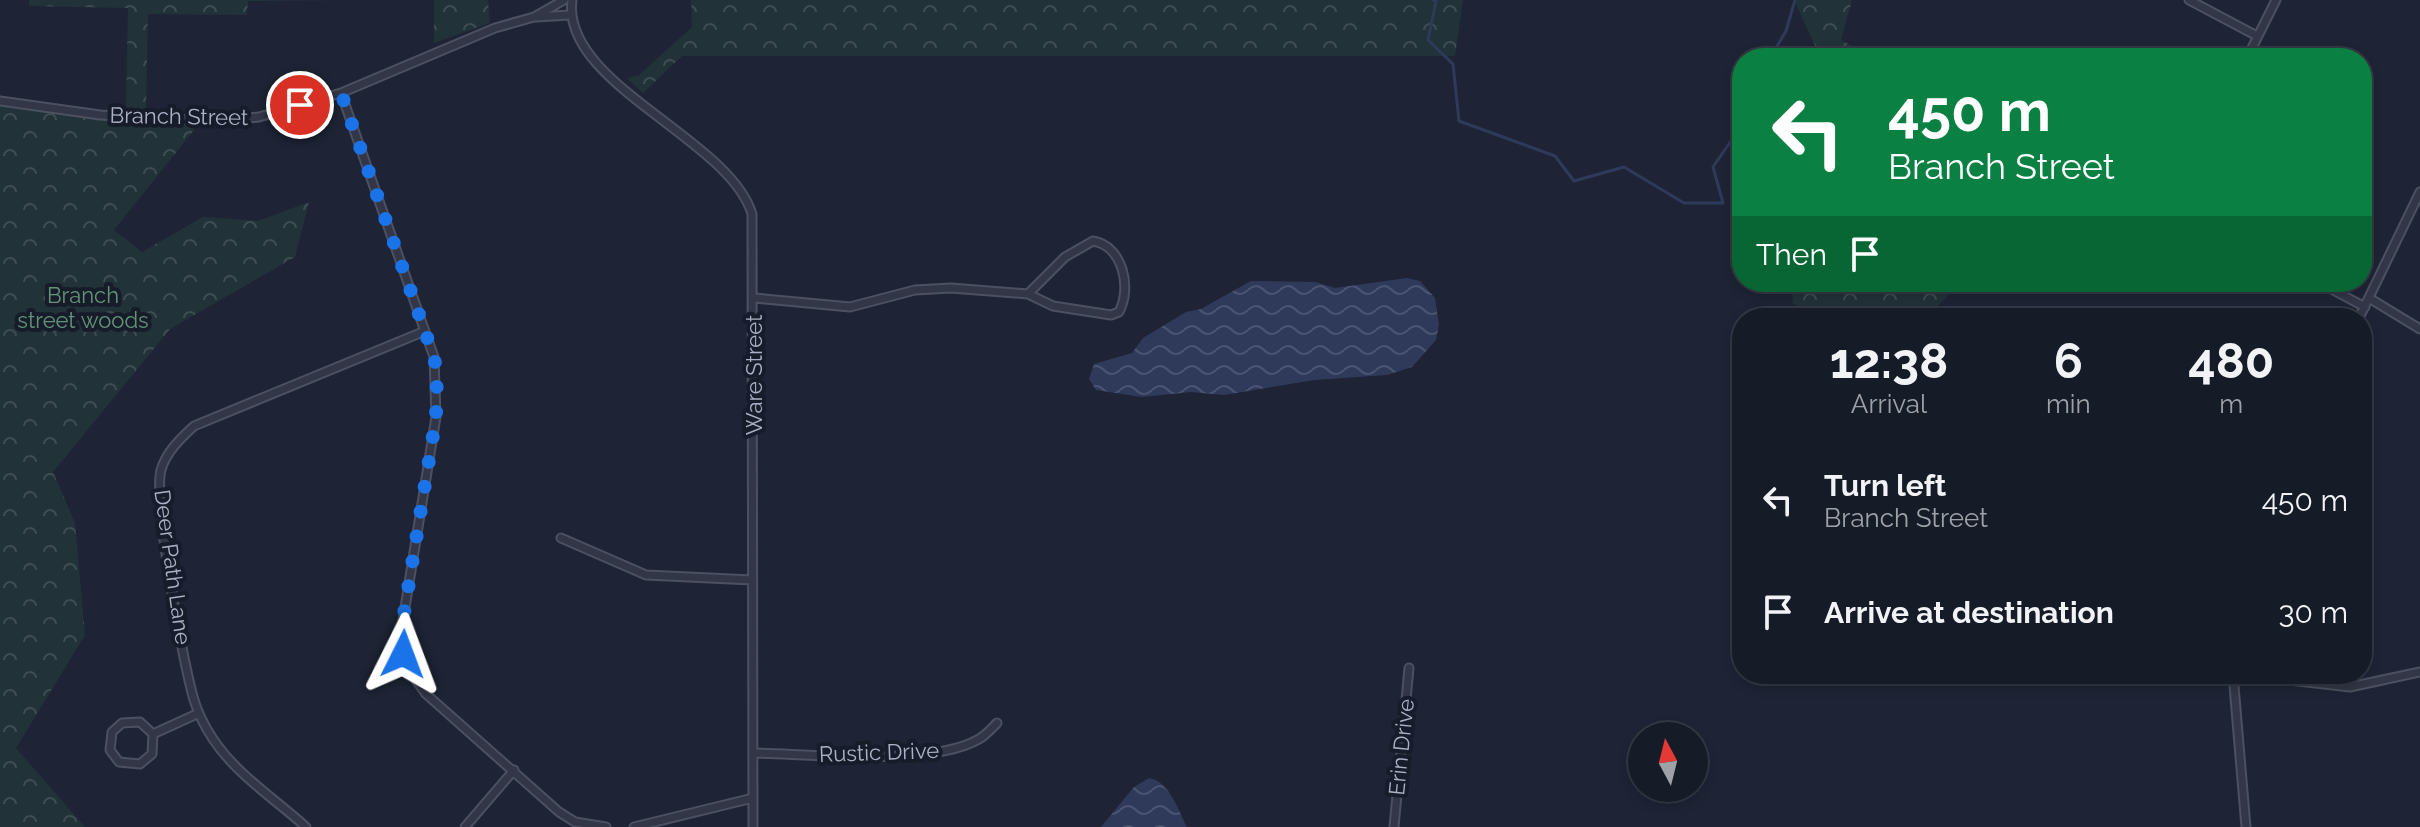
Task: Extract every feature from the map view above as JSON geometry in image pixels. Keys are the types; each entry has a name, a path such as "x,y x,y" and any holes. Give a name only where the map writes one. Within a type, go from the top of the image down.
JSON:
{"street":[{"name":"Branch Street","path":"534,17 564,0"},
{"path":"570,15 572,0"},
{"path":"2189,0 2257,36"},
{"path":"2252,48 2276,0"},
{"name":"Branch Street","path":"0,101 100,115 231,120 259,117 341,93 495,28 534,17 570,15"},
{"name":"Ware Street","path":"570,15 586,50 734,179 747,196 752,214 755,298 753,827"},
{"path":"341,93 437,373 436,417 402,626 406,666 426,694 559,812 575,822 606,827"},
{"path":"2372,292 2420,192"},
{"path":"755,298 850,307 915,290 951,288 1028,294 1053,306 1111,315 1119,312 1122,306 1124,272 1109,249 1093,241 1065,257 1028,294"},
{"path":"2337,292 2365,307 2372,292"},
{"path":"2369,298 2420,329"},
{"name":"Deer Path Lane","path":"306,827 237,767 213,738 199,713 189,681 160,510 161,471 171,450 194,426 425,331"},
{"path":"561,538 646,575 752,580"},
{"name":"Erin Drive","path":"1394,827 1409,668"},
{"path":"2372,682 2420,672"},
{"path":"2235,684 2246,827"},
{"path":"2323,684 2350,687 2364,684"},
{"path":"153,734 199,713"},
{"path":"140,722 153,734 154,749 140,764 124,764 110,750 112,732 122,723 140,722"},
{"name":"Rustic Drive","path":"753,753 886,755 941,752 979,739 997,723"},
{"path":"465,827 514,770"},
{"path":"634,827 753,798"}],"green space":[{"path":"29,0 347,0 248,1 247,15 148,14 146,109 126,108 128,8 29,6"},
{"path":"434,0 488,0 490,23 434,43"},
{"path":"691,0 1463,0 1455,56 682,56 643,93 627,78 638,76 692,27"},
{"path":"1794,0 1852,0 1841,40 1856,48 1816,48"},
{"name":"Branch street woods","path":"0,103 202,120 114,230 142,252 203,217 258,221 309,202 295,257 170,329 53,472 75,523 85,635 16,748 85,827 0,827"},
{"path":"1792,292 1951,292 1936,308 1802,308 1793,304"}],"water":[{"path":"1407,278 1420,281 1435,298 1439,325 1436,340 1412,367 1387,375 1314,380 1224,395 1191,392 1142,397 1096,390 1089,379 1094,364 1132,353 1143,338 1186,312 1201,309 1251,281 1315,282 1335,288"},
{"path":"1149,778 1168,791 1187,827 1101,827 1134,787"}],"waterway":[{"path":"1433,0 1436,1 1428,40 1453,64 1459,121 1555,156 1574,181 1624,167 1684,203 1723,203 1713,167 1732,139"},
{"path":"1776,48 1786,31 1795,0"}],"route":[{"path":"300,105 341,93 434,357 438,390 436,417 402,626 403,654"}]}
